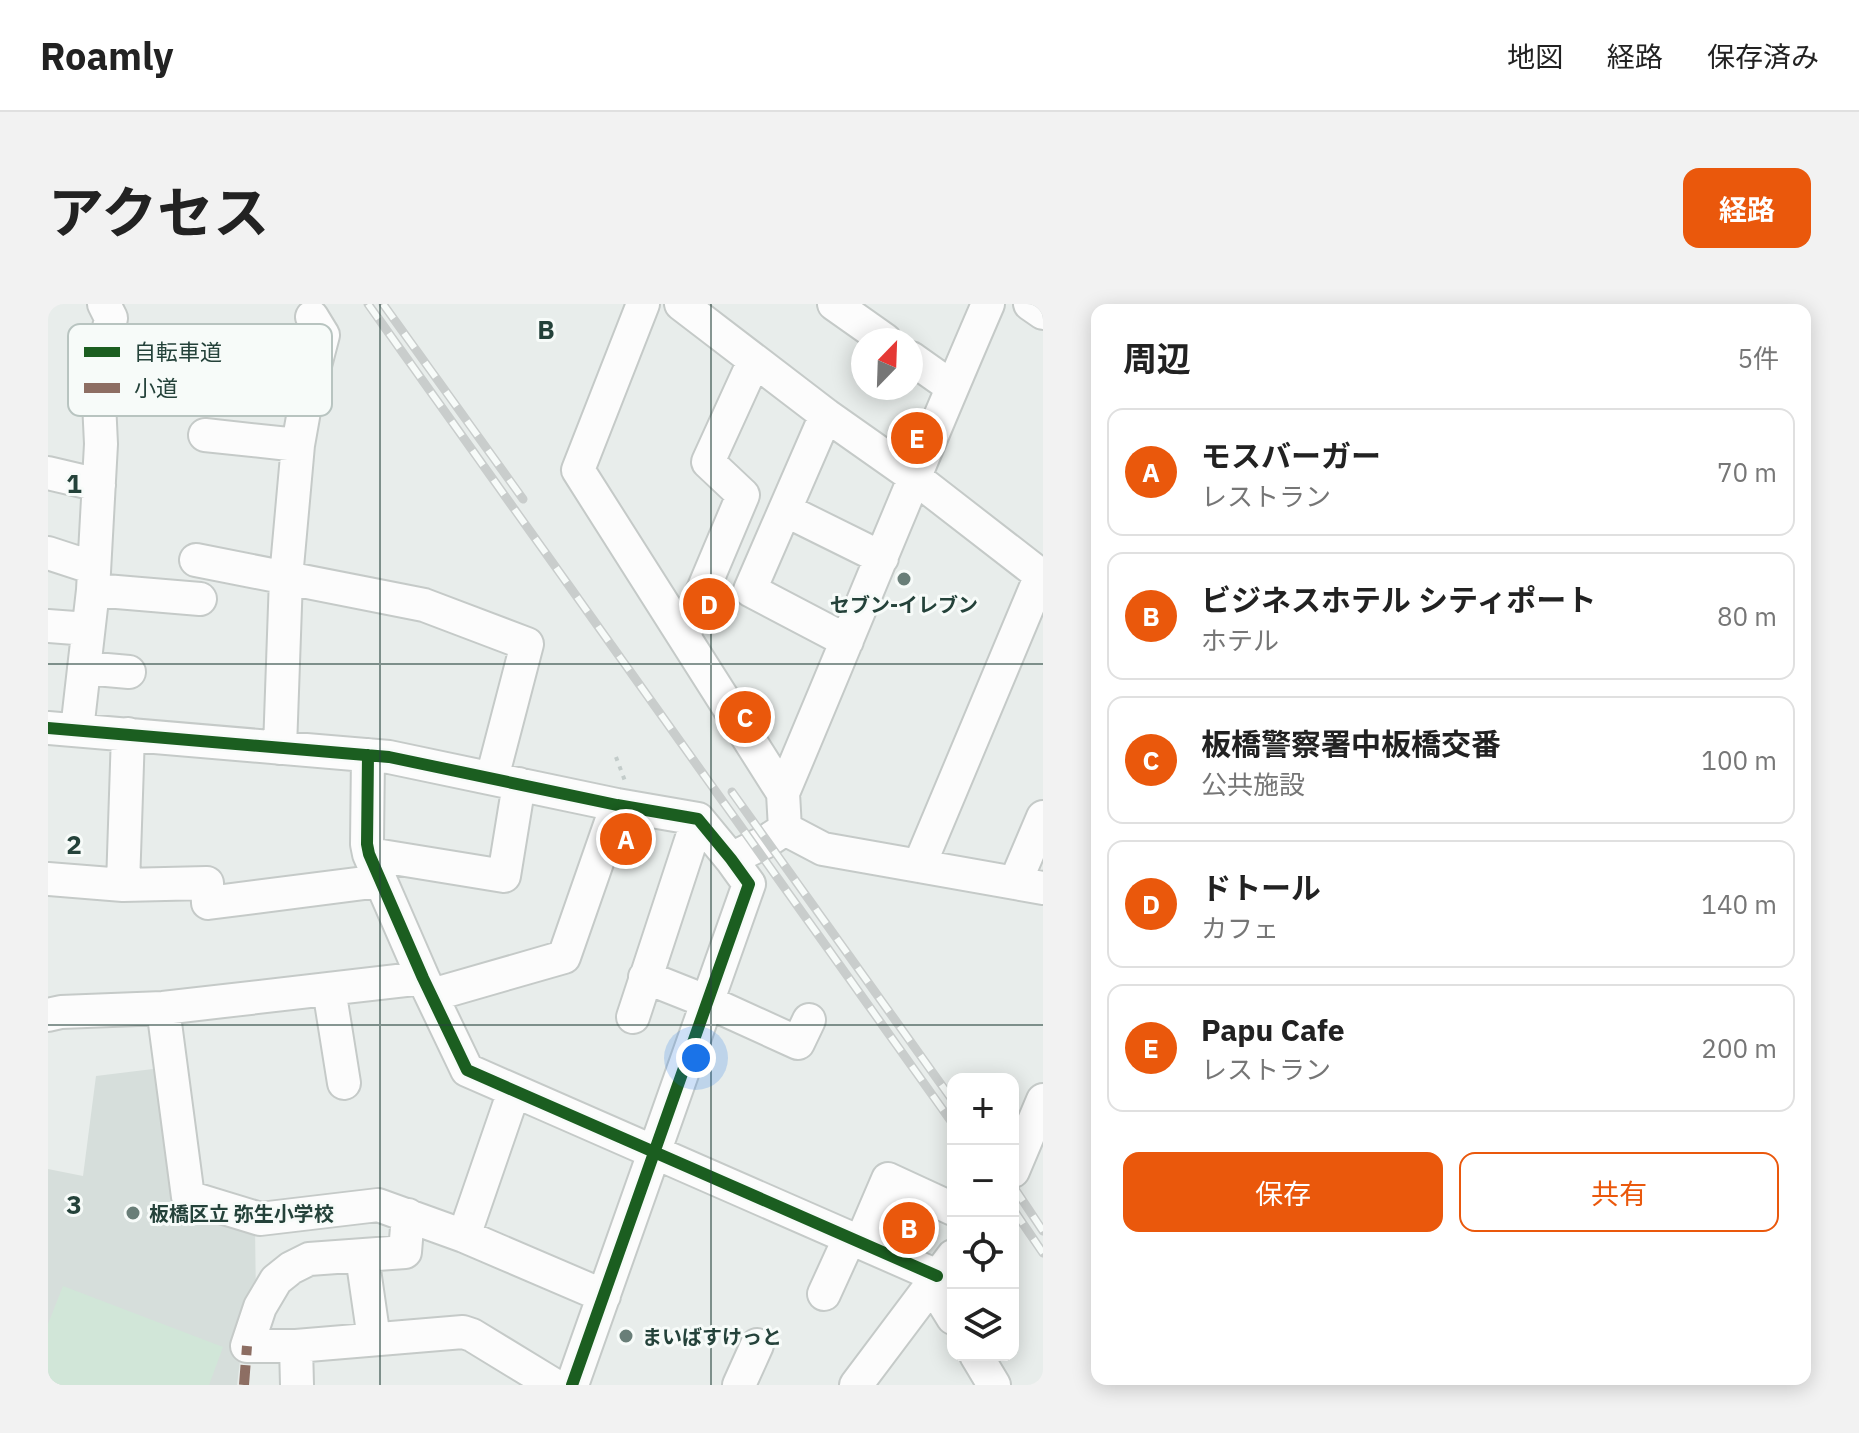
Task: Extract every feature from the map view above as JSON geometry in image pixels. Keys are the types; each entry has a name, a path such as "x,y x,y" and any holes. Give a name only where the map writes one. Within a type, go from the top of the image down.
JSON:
{"street":[{"path":"643,304 578,470 783,793"},
{"path":"681,304 1042,576 919,866"},
{"path":"834,304 868,328"},
{"path":"785,829 783,793 988,304"},
{"path":"1030,304 1043,313"},
{"path":"312,317 316,324"},
{"path":"684,635 743,495 708,462 754,361"},
{"path":"923,366 952,387"},
{"path":"826,415 750,590 847,641"},
{"path":"100,416 99,485 84,668 63,729 389,757 698,819 749,884 572,1385"},
{"path":"280,748 286,578 303,416"},
{"path":"205,435 298,445"},
{"path":"48,473 99,485"},
{"path":"785,510 882,558"},
{"path":"48,553 93,579 200,599"},
{"path":"48,879 123,885 207,883 208,903 375,868 504,876 506,781 527,644 424,605 196,560"},
{"path":"48,626 88,629"},
{"path":"84,668 129,672"},
{"path":"123,885 128,734"},
{"path":"368,755 367,844 467,1070 856,1240 941,1272"},
{"path":"48,1015 163,1008 329,989 428,987 564,957 617,805"},
{"path":"785,829 823,849 1029,885 1043,817"},
{"path":"633,1017 698,819"},
{"path":"731,859 785,829"},
{"path":"645,977 798,1043 809,1020"},
{"path":"329,989 344,1083"},
{"path":"163,1008 188,1197 260,1219 378,1205 464,1236 604,1296"},
{"path":"464,1236 514,1091"},
{"path":"1019,1161 1037,1132 1043,1100"},
{"path":"824,1294 888,1179 947,1206"},
{"path":"408,1215 405,1252 309,1259 276,1280 260,1307 247,1346 296,1346 463,1332 554,1385"},
{"path":"362,1256 374,1339"},
{"path":"941,1272 947,1295"},
{"path":"856,1385 941,1272"},
{"path":"739,1385 757,1345"},
{"path":"296,1346 297,1385"},
{"path":"980,1361 994,1385"}],"shaded area":[{"name":"板橋区立 弥生小学校","path":"161,1068 180,1200 255,1227 256,1301 241,1353 237,1385 48,1385 48,1169 83,1176 96,1076"}],"green space":[{"path":"63,1286 223,1347 209,1385 48,1385 48,1324"}],"railway":[{"path":"368,304 947,1116"},
{"path":"383,304 523,499"},
{"path":"732,792 947,1093"},
{"path":"1019,1195 1043,1231"},
{"path":"1018,1217 1043,1253"}],"marked path":[{"path":"244,1385 247,1346"}],"cycle path":[{"path":"48,728 389,757 698,819 731,859 749,884 572,1385"},
{"path":"368,755 369,854 467,1070 937,1276"}],"place":[{"name":"Papu Cafe","path":"917,438"},
{"name":"セブン-イレブン","path":"904,579"},
{"name":"ドトール","path":"709,604"},
{"name":"板橋警察署中板橋交番","path":"745,717"},
{"name":"モスバーガー","path":"626,839"},
{"name":"板橋区立 弥生小学校","path":"133,1213"},
{"name":"ビジネスホテル シティポート","path":"909,1228"},
{"name":"まいばすけっと","path":"626,1336"}]}
